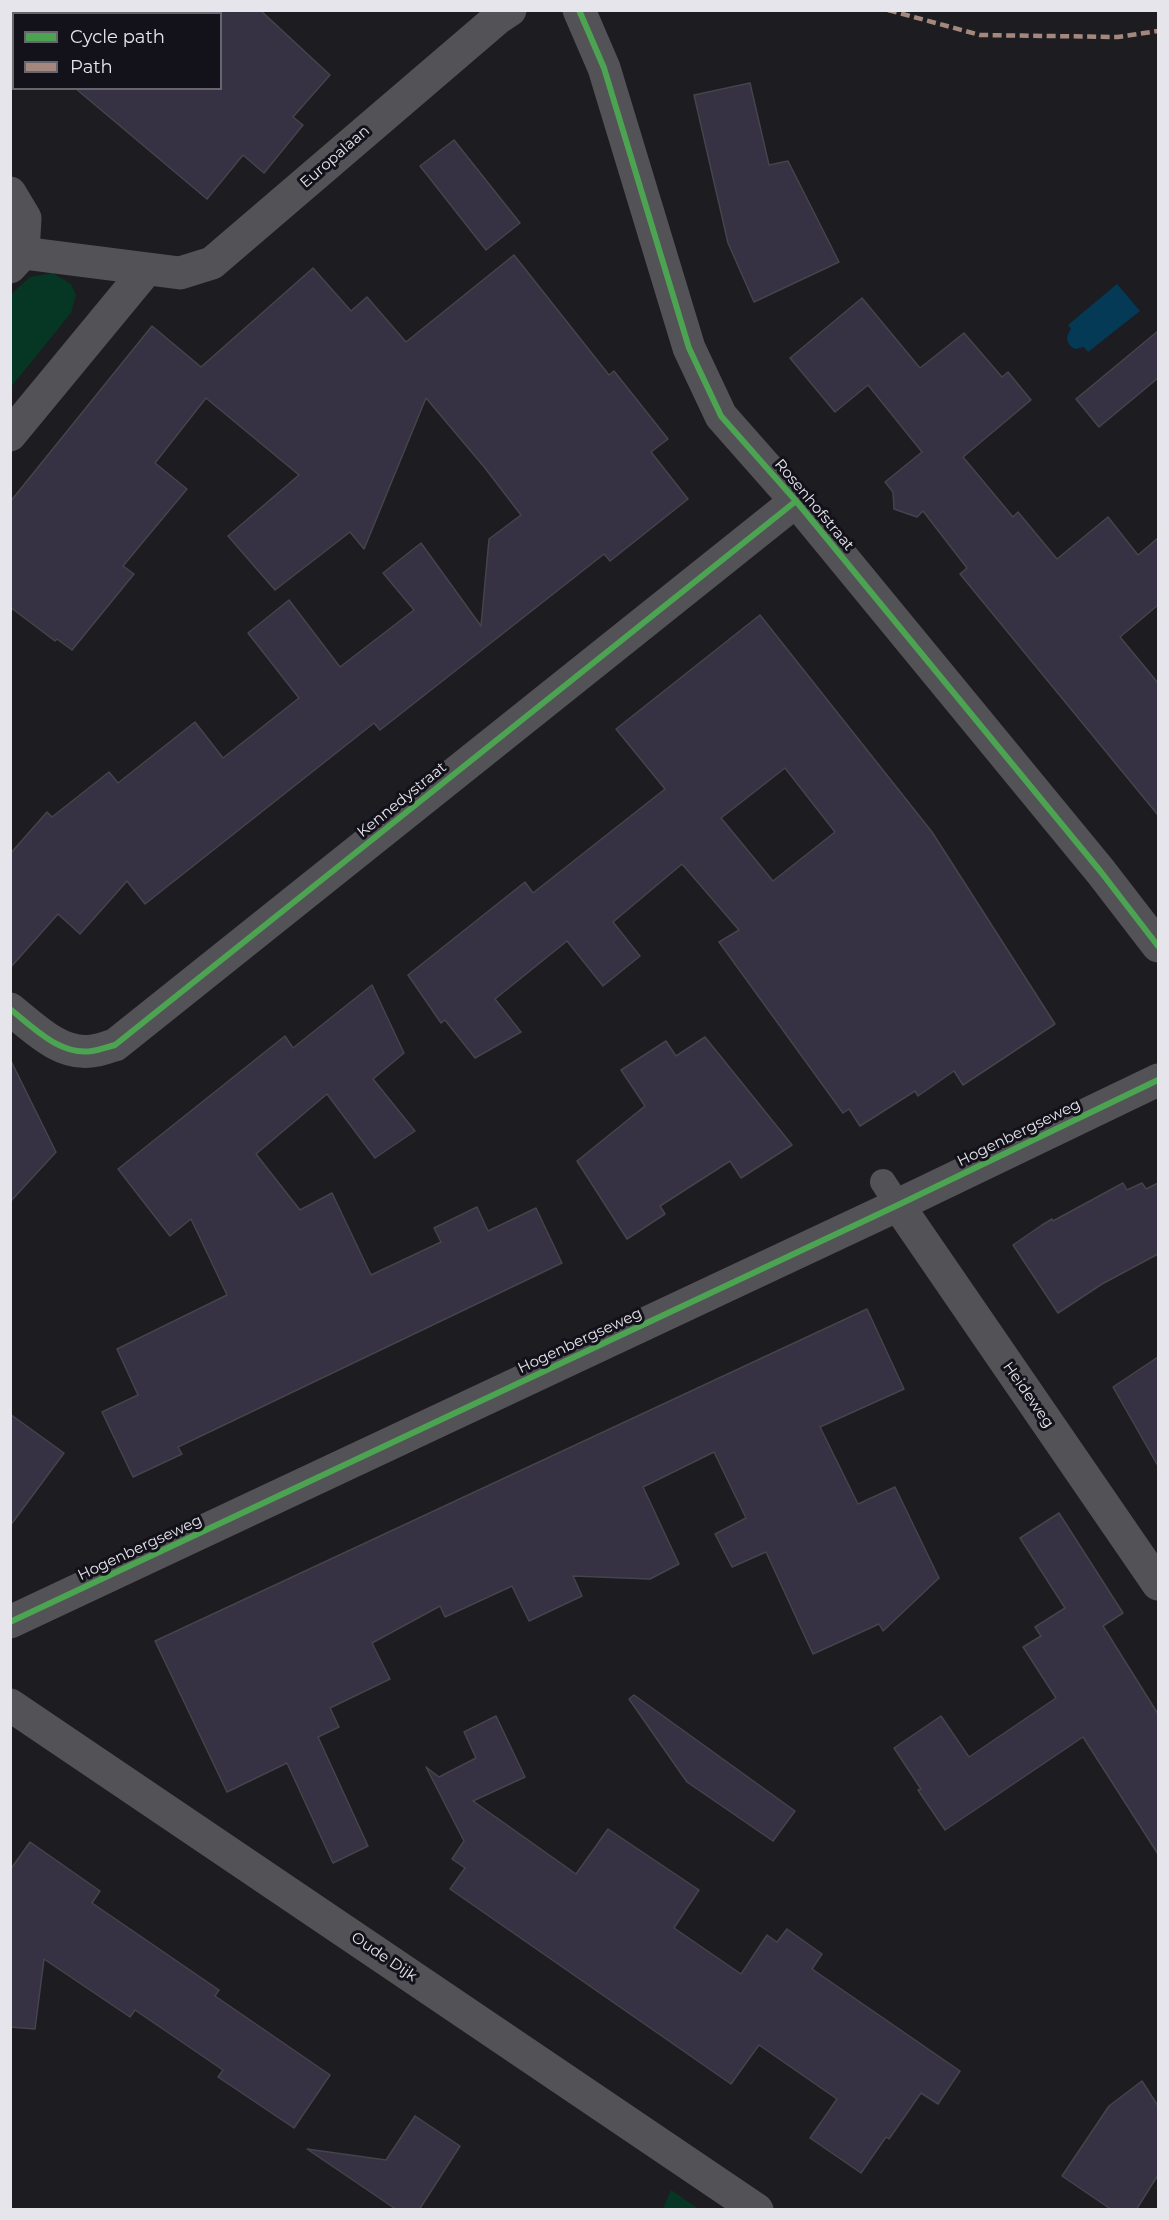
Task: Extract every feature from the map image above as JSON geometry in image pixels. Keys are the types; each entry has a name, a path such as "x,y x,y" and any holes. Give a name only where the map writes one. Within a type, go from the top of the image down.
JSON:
{"street":[{"name":"Europalaan","path":"17,260 180,273 212,263 510,10"},
{"name":"Rosenhofstraat","path":"579,10 604,68 689,348 721,416 796,501 1101,872 1158,946"},
{"path":"10,193 25,218 17,260"},
{"path":"10,435 147,269"},
{"name":"Kennedystraat","path":"10,1009 46,1038 68,1049 91,1052 115,1045 796,501"},
{"name":"Hogenbergseweg","path":"10,1622 891,1193 1158,1080"},
{"name":"Heideweg","path":"891,1193 1158,1584"},
{"name":"Oude Dijk","path":"10,1705 757,2210"}],"green space":[{"path":"53,273 71,284 76,295 71,313 11,387 11,294 30,277"},
{"path":"671,2190 699,2209 663,2209"}],"water":[{"path":"1117,284 1140,311 1088,352 1084,347 1075,349 1072,347 1067,340 1071,329 1068,325"}],"building":[{"path":"220,10 260,10 330,75 293,117 303,125 264,173 243,155 207,199 77,90 222,90 222,12"},
{"path":"750,83 769,165 788,161 839,262 754,302 728,243 694,95"},
{"path":"454,140 520,223 486,250 420,166"},
{"path":"514,255 609,375 614,371 668,439 651,452 688,499 610,561 604,554 380,730 374,723 145,904 127,881 80,934 58,914 10,968 10,854 47,812 52,817 109,772 118,783 195,722 223,758 299,698 248,633 289,600 340,667 414,610 383,573 421,543 481,626 489,539 521,515 426,398 364,549 350,532 275,590 228,536 299,475 206,398 155,463 187,489 123,566 134,574 72,650 57,639 55,641 10,607 10,502 152,326 201,367 313,268 351,311 367,297 406,342"},
{"path":"862,298 920,368 964,333 1002,377 1008,372 1031,400 963,457 1013,517 1018,512 1057,559 1108,517 1138,555 1158,538 1158,605 1120,637 1158,683 1158,815 960,574 967,568 923,511 917,517 894,509 893,492 885,482 922,452 868,385 835,412 790,358"},
{"path":"1158,331 1158,378 1099,427 1076,399"},
{"path":"760,615 932,832 1055,1024 963,1085 954,1071 918,1096 915,1091 860,1126 849,1109 843,1113 719,942 739,930 682,864 613,922 640,956 603,986 567,941 495,999 521,1032 475,1058 445,1020 441,1023 408,975 525,882 533,893 665,789 616,729","holes":["785,768 835,832 773,881 721,818"]},
{"path":"372,985 404,1053 373,1079 415,1131 375,1158 327,1094 256,1154 300,1210 332,1193 371,1275 441,1242 434,1228 477,1207 488,1231 536,1208 562,1263 178,1447 182,1454 133,1477 102,1412 138,1395 117,1349 227,1295 191,1219 170,1236 118,1169 285,1036 293,1048"},
{"path":"705,1037 792,1145 741,1178 730,1161 660,1206 665,1214 627,1239 577,1161 645,1106 621,1070 666,1041 676,1056"},
{"path":"10,1059 56,1152 10,1202"},
{"path":"1123,1183 1127,1190 1142,1183 1146,1189 1158,1183 1158,1254 1102,1284 1058,1313 1013,1245 1052,1219 1053,1221"},
{"path":"867,1309 904,1389 820,1427 858,1504 895,1487 939,1578 883,1631 879,1624 813,1654 766,1552 732,1567 715,1534 746,1518 714,1452 643,1487 679,1564 650,1579 573,1576 582,1596 529,1621 512,1586 445,1617 440,1606 372,1643 390,1679 330,1708 339,1727 318,1737 368,1846 333,1863 287,1763 227,1792 155,1641"},
{"path":"1158,1357 1158,1466 1113,1387"},
{"path":"10,1414 64,1453 10,1526"},
{"path":"1059,1513 1123,1613 1103,1626 1158,1714 1158,1854 1083,1737 945,1830 918,1790 921,1789 894,1748 941,1716 969,1757 1056,1698 1023,1647 1041,1636 1035,1627 1065,1608 1020,1538"},
{"path":"634,1695 795,1811 773,1841 687,1782 629,1699"},
{"path":"496,1716 525,1777 473,1801 576,1874 608,1829 699,1890 674,1928 741,1974 767,1935 777,1942 787,1929 822,1954 812,1969 960,2071 938,2104 921,2093 889,2139 886,2137 861,2173 810,2138 837,2099 759,2045 731,2084 450,1889 465,1868 452,1859 464,1841 426,1767 439,1777 476,1758 464,1732"},
{"path":"30,1842 100,1891 92,1903 219,1990 215,1996 330,2075 294,2128 218,2077 223,2070 135,2010 130,2017 44,1959 35,2029 10,2027 10,1870"},
{"path":"1142,2081 1158,2106 1158,2175 1136,2210 1112,2210 1062,2176 1109,2106"},
{"path":"415,2116 460,2146 419,2210 397,2210 307,2149 386,2160"}],"marked path":[{"path":"888,10 980,35 1118,37 1158,31"}],"cycle path":[{"path":"579,10 604,68 689,348 721,416 796,501 1101,872 1158,946"},
{"path":"10,1009 48,1039 69,1049 92,1051 115,1045 796,501"},
{"path":"10,1622 898,1205 1158,1080"}]}
